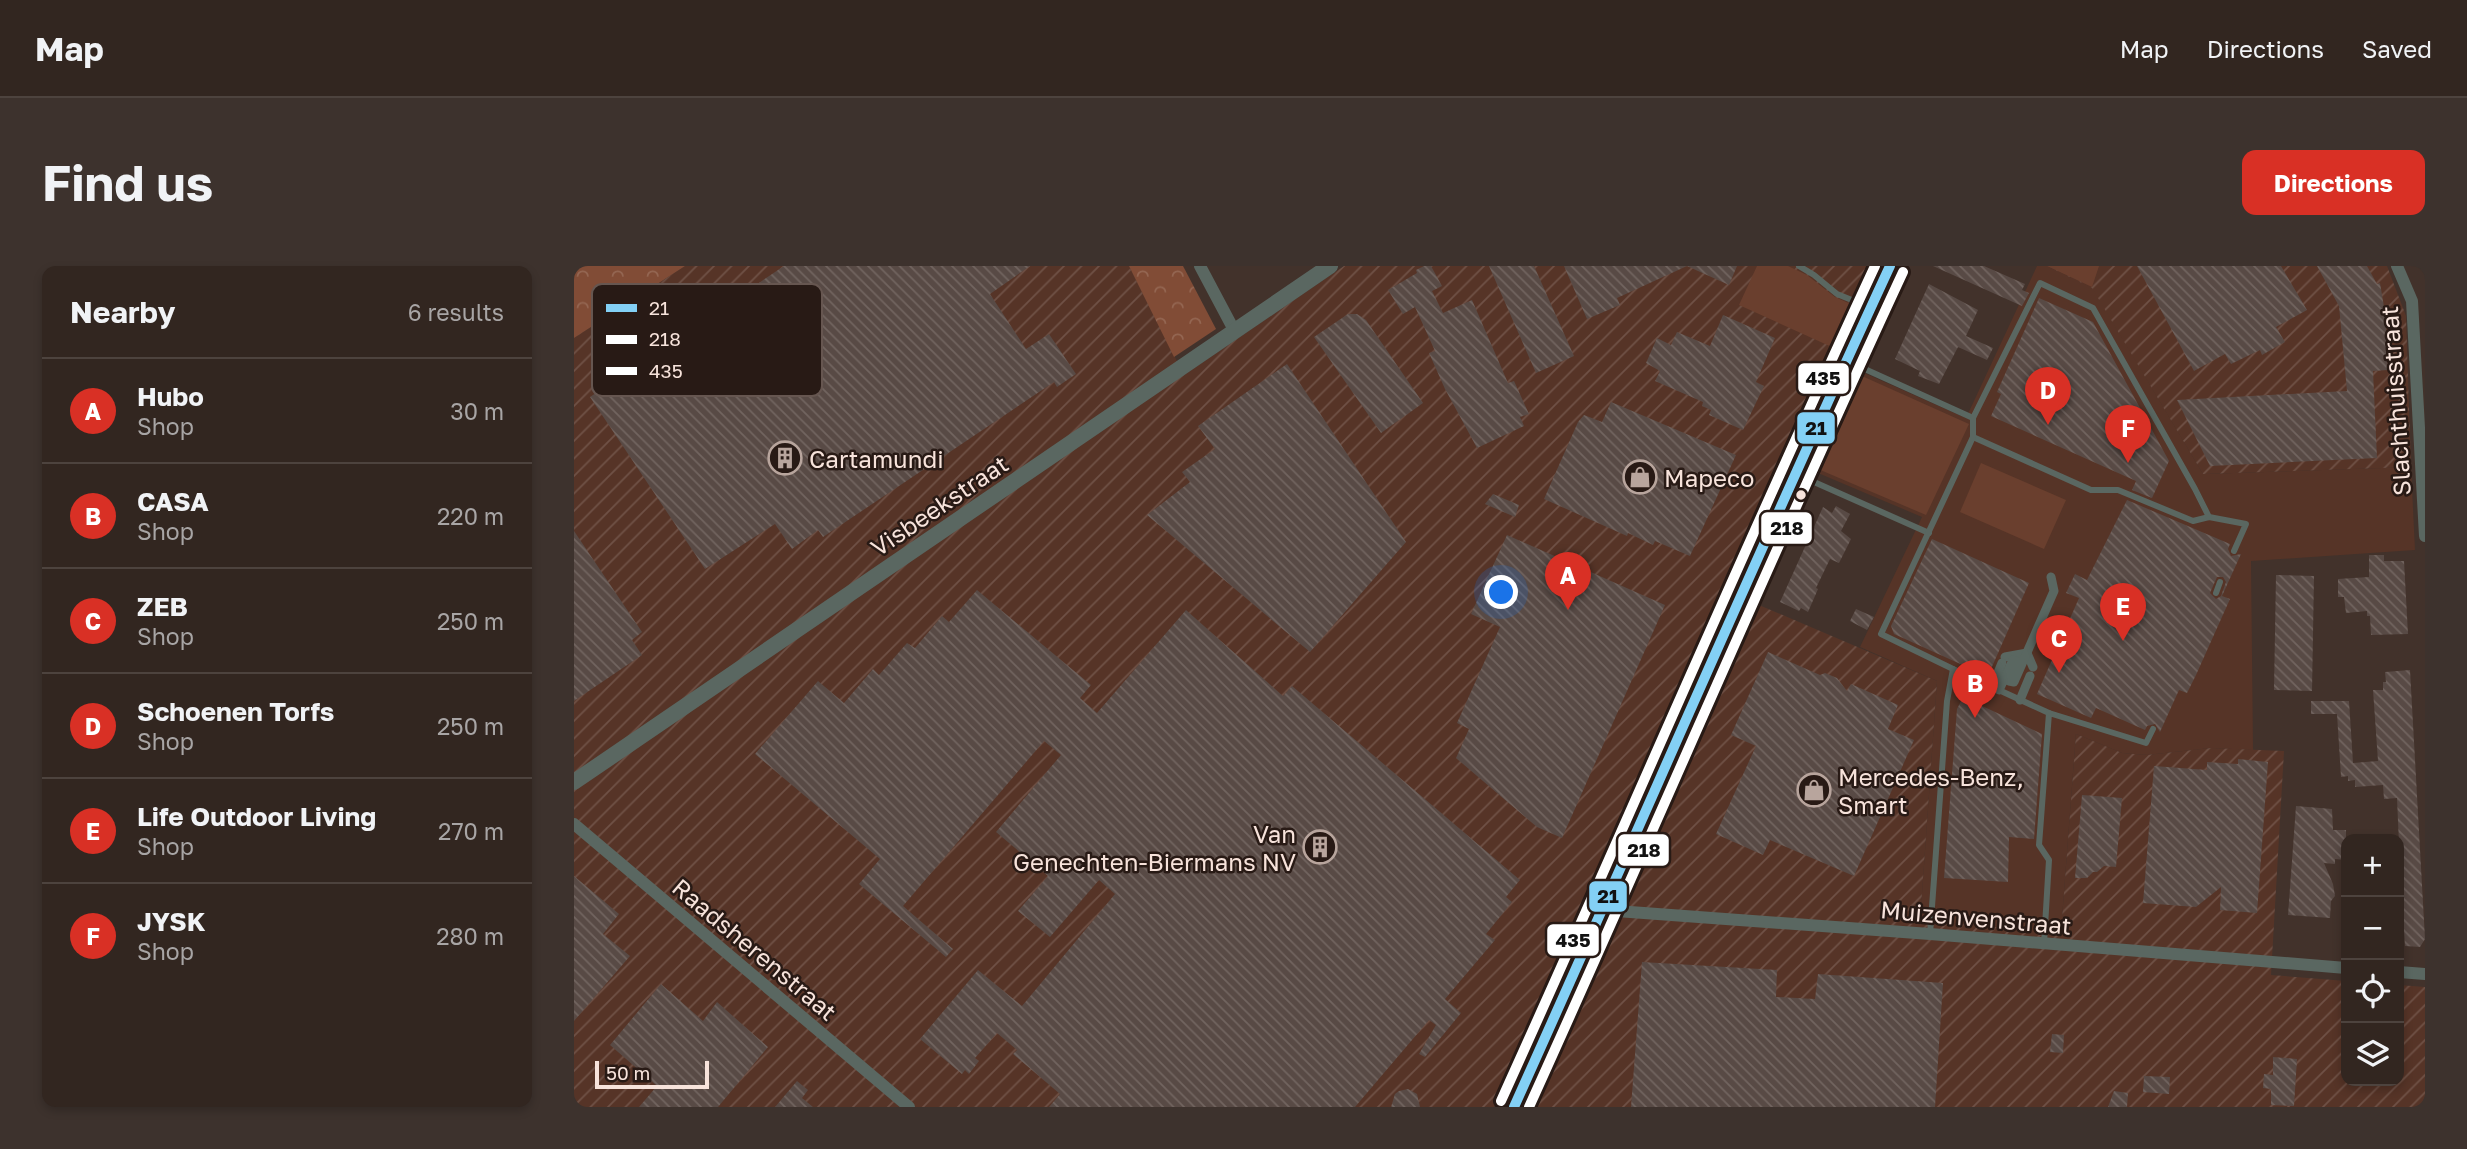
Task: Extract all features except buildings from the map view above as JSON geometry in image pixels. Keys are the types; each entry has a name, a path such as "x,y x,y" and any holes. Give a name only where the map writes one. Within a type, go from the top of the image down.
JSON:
{"main road":[{"path":"1514,1107 1794,473 1890,266"}],"street":[{"path":"1200,266 1234,330"},
{"name":"Visbeekstraat","path":"574,782 1331,266"},
{"name":"Slachthuisstraat","path":"2397,266 2419,302 2425,536"},
{"path":"1995,689 2013,660 2017,661 2009,681 2014,682 2054,591 2052,577"},
{"path":"1995,689 2003,660 2027,653"},
{"path":"2020,700 2031,672 2027,653"},
{"name":"Raadsherenstraat","path":"574,824 909,1107"},
{"name":"Muizenvenstraat","path":"1603,910 2341,968"},
{"path":"2404,972 2425,974"}],"lane":[{"path":"1799,266 1837,293 1870,308"},
{"path":"2153,729 2146,743 2049,713 1881,634 1973,437 1973,418 2040,283 2093,308 2209,517"},
{"path":"1846,360 1973,418"},
{"path":"1973,437 2091,489 2118,490 2193,521 2209,517 2246,524 2234,551"},
{"path":"1794,473 1929,533"},
{"path":"2216,593 2220,582"},
{"path":"1930,934 1947,701 1953,669"},
{"path":"2044,944 2049,860 2039,845 2049,713"}],"shaded area":[{"path":"685,266 1129,266 1184,375 1344,266 1870,266 1494,1107 574,1107 574,338 592,326 592,396 822,396 822,284 657,284"},
{"path":"1757,266 1788,266 1807,275 1835,297 1853,305 1834,348 1739,305"},
{"path":"2037,266 2047,266 2092,287 2203,474 2411,467 2415,550 2251,561 2253,750 2211,748 2147,755 2122,753 2076,734 2061,932 1920,921 1937,681 1860,647 1922,517 1818,473 1862,372 1966,418"},
{"path":"2047,266 2387,266 2406,316 2411,467 2203,474 2092,288"},
{"path":"2047,266 2099,266 2092,287"},
{"path":"1862,376 1969,424 1926,515 1818,469"},
{"path":"1981,463 2066,500 2044,549 1960,512"},
{"path":"1759,605 1937,681 1920,921 2061,932 2076,734 2122,753 2147,755 2211,748 2284,751 2271,975 2341,981 2341,1086 2404,1086 2404,985 2425,987 2425,1107 1533,1107"}],"green space":[{"path":"574,266 685,266 657,284 592,284 592,326 574,338"},
{"path":"1129,266 1183,266 1216,329 1174,357"}],"transit line":[{"name":"435","path":"1501,1101 1875,266"},
{"name":"21","path":"1514,1107 1890,266"},
{"name":"218","path":"1529,1107 1903,272"}],"place":[{"name":"Schoenen Torfs","path":"2048,425"},
{"name":"Cartamundi","path":"785,458"},
{"name":"JYSK","path":"2128,463"},
{"name":"Mapeco","path":"1640,477"},
{"name":"Hubo","path":"1568,610"},
{"name":"Life Outdoor Living","path":"2123,641"},
{"name":"ZEB","path":"2059,673"},
{"name":"CASA","path":"1975,718"},
{"name":"Mercedes-Benz, Smart","path":"1814,790"},
{"name":"Van Genechten-Biermans NV","path":"1320,847"}]}
